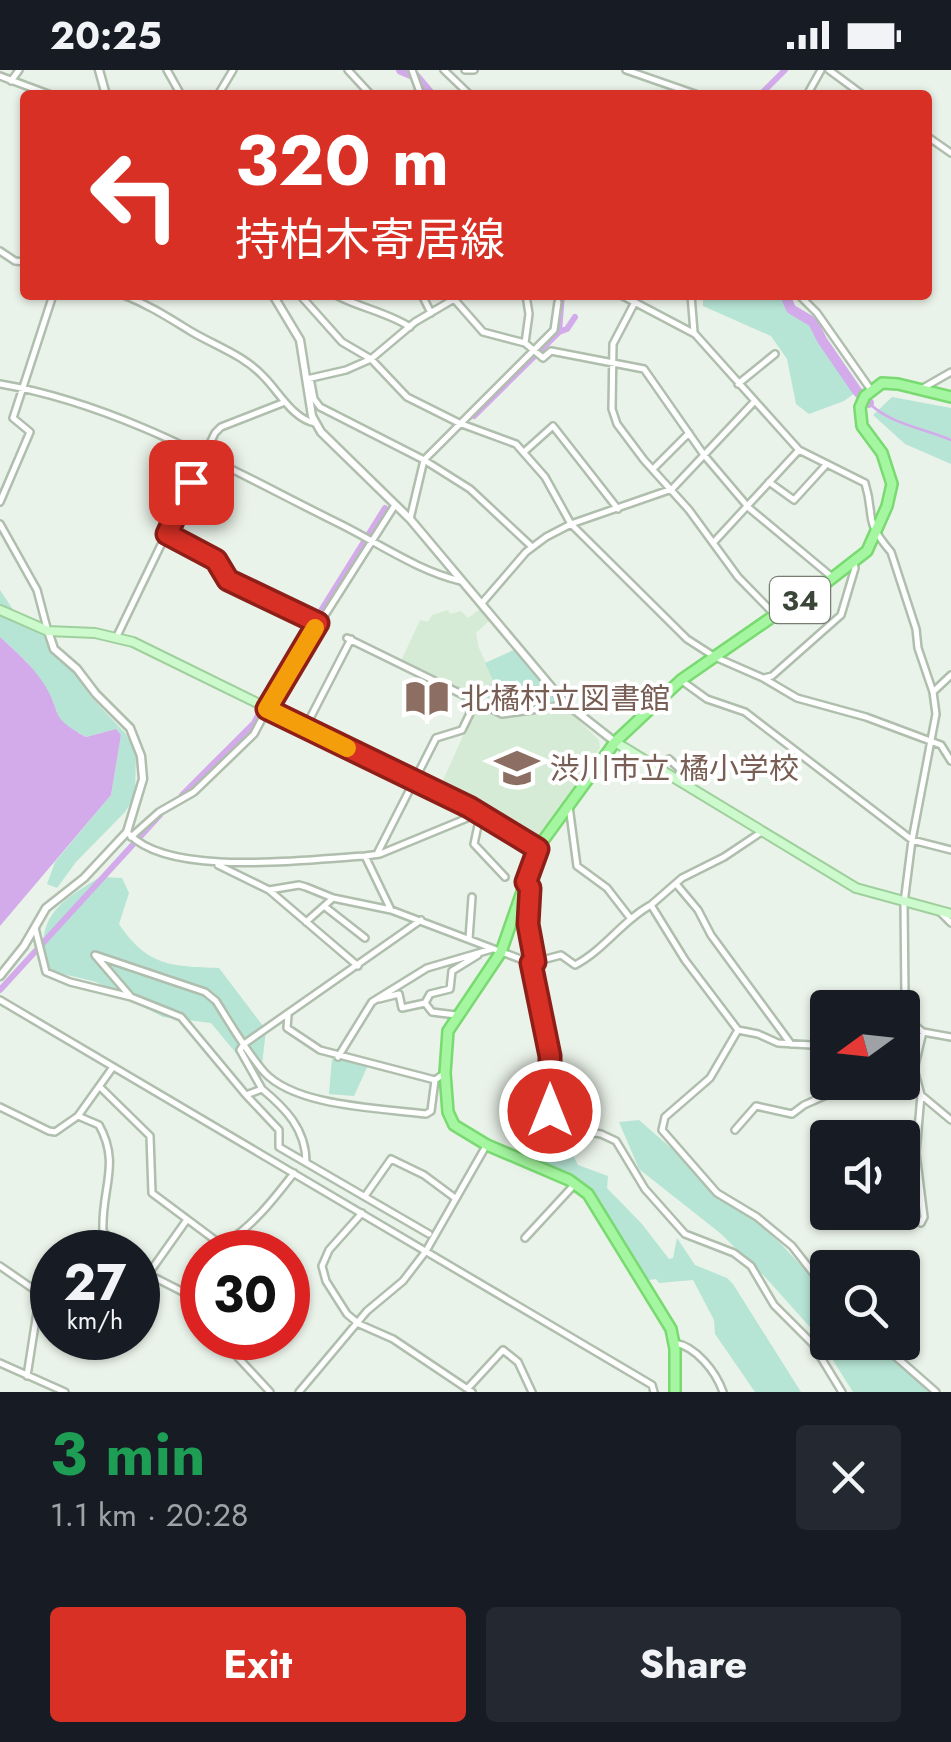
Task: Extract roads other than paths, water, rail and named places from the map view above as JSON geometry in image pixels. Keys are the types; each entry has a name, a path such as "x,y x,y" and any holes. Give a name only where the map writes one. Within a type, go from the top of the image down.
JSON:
{"main road":[{"path":"869,392 882,383 951,397"},
{"name":"34","path":"675,1387 674,1343 667,1322 601,1213 575,1184 487,1145 454,1125 448,1112 446,1043 456,1015 497,951 538,849 615,742 681,680 867,551 888,506 892,484 888,466 862,426 860,407 869,392"},
{"path":"0,610 48,631 118,636 480,812 538,849"},
{"path":"615,742 856,888 951,914"}],"street":[{"path":"11,81 19,70"},
{"path":"348,70 367,90"},
{"path":"444,70 465,90"},
{"path":"466,70 474,70"},
{"path":"626,70 684,90"},
{"path":"829,70 857,90"},
{"path":"0,76 37,90"},
{"path":"0,502 30,432 13,418 51,300"},
{"path":"136,300 240,358 262,374 308,422 315,423"},
{"path":"276,300 300,340 318,406 424,460 470,489 532,546"},
{"path":"304,300 342,342 371,358 407,397 459,423 510,441 524,452 545,477 572,524 647,596 670,624 714,657 797,698 864,716 941,745 951,761"},
{"path":"345,300 394,316 410,327"},
{"path":"425,300 431,312"},
{"path":"309,378 346,370 371,358 452,300"},
{"path":"455,300 482,332 524,342 542,357 551,351 647,370 704,455 747,506 832,577"},
{"path":"524,342 530,314 527,300"},
{"path":"631,300 694,334 799,450 865,483 869,518 891,552 933,692 935,728 912,840 904,903 905,990"},
{"path":"691,300 694,334"},
{"path":"803,300 817,313 869,392"},
{"path":"410,519 424,460 554,330 558,302"},
{"path":"636,302 612,344 612,409 618,424 738,577 775,614"},
{"path":"738,384 774,354"},
{"path":"920,390 951,372"},
{"path":"309,378 315,423 410,519 563,701 615,742"},
{"path":"0,384 138,424 450,579 464,582"},
{"path":"118,636 203,456 221,427 286,402"},
{"path":"482,603 532,546 572,524 672,490 754,402"},
{"path":"524,452 553,426 618,509"},
{"path":"654,468 689,432"},
{"path":"713,543 799,450"},
{"path":"769,482 794,500 826,465"},
{"path":"0,976 54,899 132,838 158,812 194,792 250,738 264,707 394,505"},
{"path":"0,524 37,590 50,644 124,722 137,742 143,779 132,838"},
{"path":"167,534 216,560 228,580 318,623"},
{"path":"763,678 772,676 841,615 856,568 854,561"},
{"path":"306,728 349,638 506,714 554,707 563,701"},
{"path":"933,692 951,675"},
{"path":"681,680 707,699 745,712 912,840 951,850"},
{"path":"377,854 436,738 462,730 476,701"},
{"path":"669,759 684,773 682,780"},
{"path":"569,806 577,866 606,888 631,919"},
{"path":"218,865 377,854 480,812"},
{"path":"480,812 474,844 506,877"},
{"path":"269,890 299,885 333,898 391,910 533,962 561,955 575,966 682,878 724,857 763,830"},
{"path":"132,838 218,865 269,890 358,966"},
{"path":"365,856 391,910"},
{"path":"526,882 530,888 528,924 533,962 550,1056 548,1097 557,1123 562,1128 601,1134 616,1141 645,1189 685,1234 734,1253 751,1266 774,1305 812,1343 842,1392"},
{"path":"676,886 698,910 791,1044"},
{"path":"469,939 472,897"},
{"path":"306,922 333,898"},
{"path":"651,905 685,960 738,1030 810,1045"},
{"path":"324,906 366,938"},
{"path":"940,912 951,923"},
{"path":"306,1162 289,1111 262,1089 240,1050 421,920"},
{"path":"35,928 43,966 50,976 130,996 180,1017 279,1130 279,1147 429,1234"},
{"path":"338,1057 376,1000 427,968 497,951"},
{"path":"376,1000 400,994 402,1008 425,1003 430,994 450,990 452,971 478,954"},
{"path":"130,996 95,955 205,992 216,1001 265,1073 303,1095 426,1114 431,1111 435,1080"},
{"path":"0,1000 652,1386 654,1392"},
{"path":"425,1003 432,1012 456,1015"},
{"path":"288,1015 286,1028 301,1040 338,1057 435,1080 445,1074"},
{"path":"738,1030 710,1078 665,1117 662,1130 718,1194 758,1216 792,1246 810,1269"},
{"path":"920,1030 951,1037"},
{"path":"920,1044 923,1032"},
{"path":"0,1107 56,1132 78,1116 114,1067"},
{"path":"100,1086 150,1136 152,1193 186,1221 224,1244 268,1208 294,1174"},
{"path":"246,1095 262,1089"},
{"path":"919,1120 920,1091"},
{"path":"921,1095 951,1120"},
{"path":"735,1130 756,1106 792,1114 815,1100"},
{"path":"78,1116 99,1125 110,1144 103,1230"},
{"path":"299,1392 367,1311 404,1281 426,1252 487,1145"},
{"path":"365,1196 391,1159 424,1175 455,1198"},
{"path":"526,1238 575,1184"},
{"path":"920,1185 924,1217 920,1223"},
{"path":"362,1213 329,1250 322,1266 326,1282 346,1314 393,1339 470,1390 503,1350 518,1362 532,1392"},
{"path":"160,1255 186,1221"},
{"path":"0,1266 30,1286"},
{"path":"674,1343 694,1351 723,1392"},
{"path":"27,1376 30,1357"},
{"path":"240,1360 270,1392"},
{"path":"900,1360 936,1392"},
{"path":"0,1363 65,1392"}],"waterway":[{"path":"401,70 415,76 427,90"},
{"path":"765,90 785,70"},
{"path":"559,332 562,300"},
{"path":"787,300 791,309 813,322 857,391 869,403"},
{"path":"474,416 575,317"},
{"path":"869,403 897,421 951,440"},
{"path":"182,795 254,723 385,508"},
{"path":"0,990 160,815"}],"place":[{"name":"北橘村立図書館","path":"427,698"},
{"name":"渋川市立 橘小学校","path":"517,768"}]}
